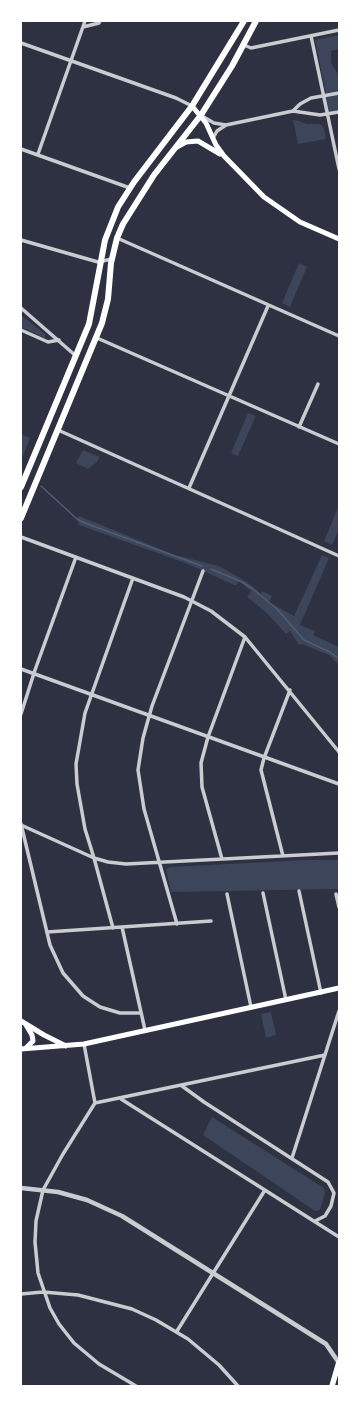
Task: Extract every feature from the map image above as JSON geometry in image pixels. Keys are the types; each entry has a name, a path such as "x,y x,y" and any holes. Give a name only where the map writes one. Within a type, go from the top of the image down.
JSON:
{"highway":[{"path":"21,487 92,315 101,262 112,222 130,188 192,106 244,21"},
{"path":"21,518 97,338 106,305 112,260 117,238 128,215 143,190 201,115 244,45 256,21"}],"main road":[{"path":"192,106 201,115 224,156 246,180 279,209 300,222 339,239"},
{"path":"177,147 186,142 198,141 224,156"},
{"path":"23,1049 69,1047 339,988"},
{"path":"22,1021 44,1035 69,1047"},
{"path":"22,1021 30,1030 33,1041 23,1049"},
{"path":"332,1386 339,1363"}],"street":[{"path":"38,154 85,21"},
{"path":"83,27 99,23 100,21"},
{"path":"244,45 251,48 339,30"},
{"path":"311,36 329,114 339,169"},
{"path":"21,43 176,98 192,106"},
{"path":"293,111 305,100 339,93"},
{"path":"213,138 217,131 226,126 293,111 314,114 339,112"},
{"path":"201,115 214,123 226,126"},
{"path":"21,149 130,188"},
{"path":"117,238 268,306 339,336"},
{"path":"21,240 101,262 112,260"},
{"path":"189,488 268,306"},
{"path":"21,308 76,356"},
{"path":"21,330 48,342 59,340"},
{"path":"97,338 339,444"},
{"path":"299,427 318,384"},
{"path":"58,430 339,556"},
{"path":"21,537 191,600 226,621 245,637 290,690 339,752"},
{"path":"21,714 76,557"},
{"path":"177,924 144,809 138,770 140,751 149,716 203,571"},
{"path":"113,928 85,829 76,774 81,728 91,695 133,578"},
{"path":"222,859 201,779 201,763 208,737 245,637"},
{"path":"21,669 339,784"},
{"path":"283,856 261,776 264,758 290,690"},
{"path":"21,825 94,858 108,862 126,864 339,853"},
{"path":"21,825 53,954 63,973 83,996 100,1007 126,1014 140,1013"},
{"path":"299,891 321,993"},
{"path":"263,893 286,1000"},
{"path":"227,894 251,1007"},
{"path":"336,894 339,907"},
{"path":"47,932 211,921"},
{"path":"122,927 145,1030"},
{"path":"292,1158 339,1011"},
{"path":"84,1044 95,1103 73,1137 43,1190 36,1221 35,1242 38,1273 43,1292 59,1324 74,1344 99,1364 136,1386"},
{"path":"95,1103 121,1099 325,1055"},
{"path":"182,1086 204,1102 328,1182 334,1189 328,1211 321,1219 314,1221"},
{"path":"121,1099 339,1237"},
{"path":"21,1188 43,1190 87,1200 104,1206 326,1344 339,1363"},
{"path":"177,1331 265,1190"},
{"path":"21,1294 43,1292 78,1296 114,1303 132,1309 177,1331 209,1356 238,1386"}],"shaded area":[{"path":"339,35 339,49 331,51 331,63 339,76 339,91 326,93 315,40"},
{"path":"339,93 339,112 329,114 324,96"},
{"path":"293,120 307,124 320,124 324,128 326,139 298,144"},
{"path":"299,263 307,267 290,307 282,303"},
{"path":"21,315 45,334 45,338 21,327"},
{"path":"248,413 256,416 238,456 231,453"},
{"path":"21,434 30,438 21,461"},
{"path":"83,450 100,457 96,463 88,469 76,463"},
{"path":"339,505 339,529 332,545 324,541"},
{"path":"79,516 175,555 219,566 247,582 261,594 262,591 272,596 269,602 294,616 322,555 329,558 300,625 315,631 313,635 339,647 339,665 329,655 302,644 299,645 290,631 286,634 267,613 247,597 251,591 239,581 236,585 234,585 188,564 79,525 77,519"},
{"path":"306,860 339,860 339,889 171,892 166,869 170,867"},
{"path":"271,1012 276,1035 266,1038 261,1014"},
{"path":"212,1117 324,1188 325,1193 320,1210 315,1211 203,1135"}],"waterway":[{"path":"41,486 77,519 85,523 202,566"},
{"path":"211,569 242,582 253,589 277,609 304,640 330,652 339,659"}]}
